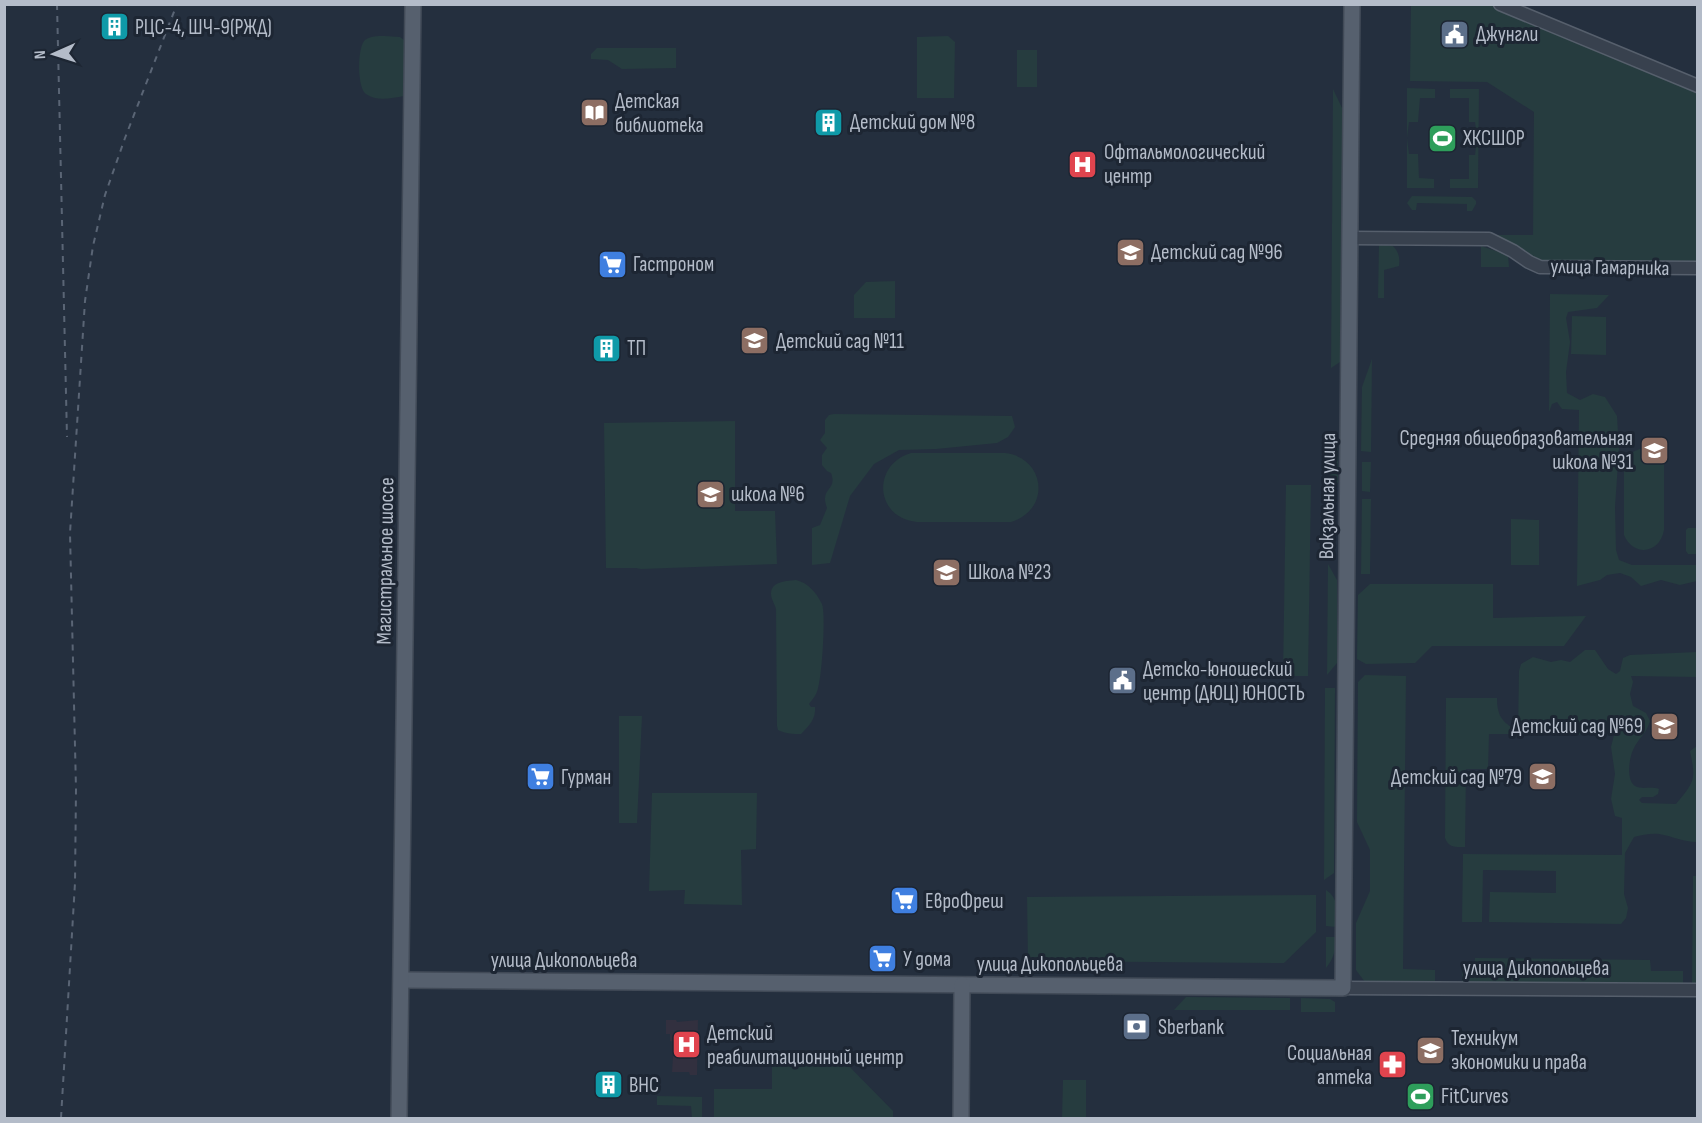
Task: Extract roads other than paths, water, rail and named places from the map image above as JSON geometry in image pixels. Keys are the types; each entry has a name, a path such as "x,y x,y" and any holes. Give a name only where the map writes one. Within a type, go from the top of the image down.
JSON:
{"main road":[{"name":"Магистральное шоссе","path":"399,1119 413,4"},
{"name":"Вокзальная улица","path":"1343,988 1352,4"},
{"name":"улица Дикопольцева","path":"402,980 1343,988"},
{"path":"962,985 962,1119"}],"street":[{"path":"1500,4 1698,86"},
{"name":"улица Гамарника","path":"1350,238 1489,239 1540,267 1698,268"},
{"name":"улица Дикопольцева","path":"1343,988 1698,990"}],"railway":[{"path":"57,4 67,437"},
{"path":"61,1118 75,883 76,789 70,533 85,301 93,246 105,195 177,4"}],"place":[{"name":"РЦС-4, ШЧ-9(РЖД)","path":"114,27"},
{"name":"Джунгли","path":"1455,34"},
{"name":"Детская библиотека","path":"594,113"},
{"name":"Детский дом №8","path":"829,122"},
{"name":"ХКСШОР","path":"1442,138"},
{"name":"Офтальмологический центр","path":"1083,164"},
{"name":"Детский сад №96","path":"1130,252"},
{"name":"Гастроном","path":"612,264"},
{"name":"Детский сад №11","path":"755,341"},
{"name":"ТП","path":"606,348"},
{"name":"Средняя общеобразовательная школа №31","path":"1654,450"},
{"name":"школа №6","path":"710,494"},
{"name":"Школа №23","path":"947,572"},
{"name":"Детско-юношеский центр (ДЮЦ) ЮНОСТЬ","path":"1122,681"},
{"name":"Детский сад №69","path":"1664,726"},
{"name":"Гурман","path":"540,777"},
{"name":"Детский сад №79","path":"1543,777"},
{"name":"ЕвроФреш","path":"904,901"},
{"name":"У дома","path":"882,959"},
{"name":"Sberbank","path":"1137,1027"},
{"name":"Детский реабилитационный центр","path":"686,1045"},
{"name":"Техникум экономики и права","path":"1430,1050"},
{"name":"Социальная аптека","path":"1393,1065"},
{"name":"ВНС","path":"608,1085"},
{"name":"FitCurves","path":"1420,1096"}]}
